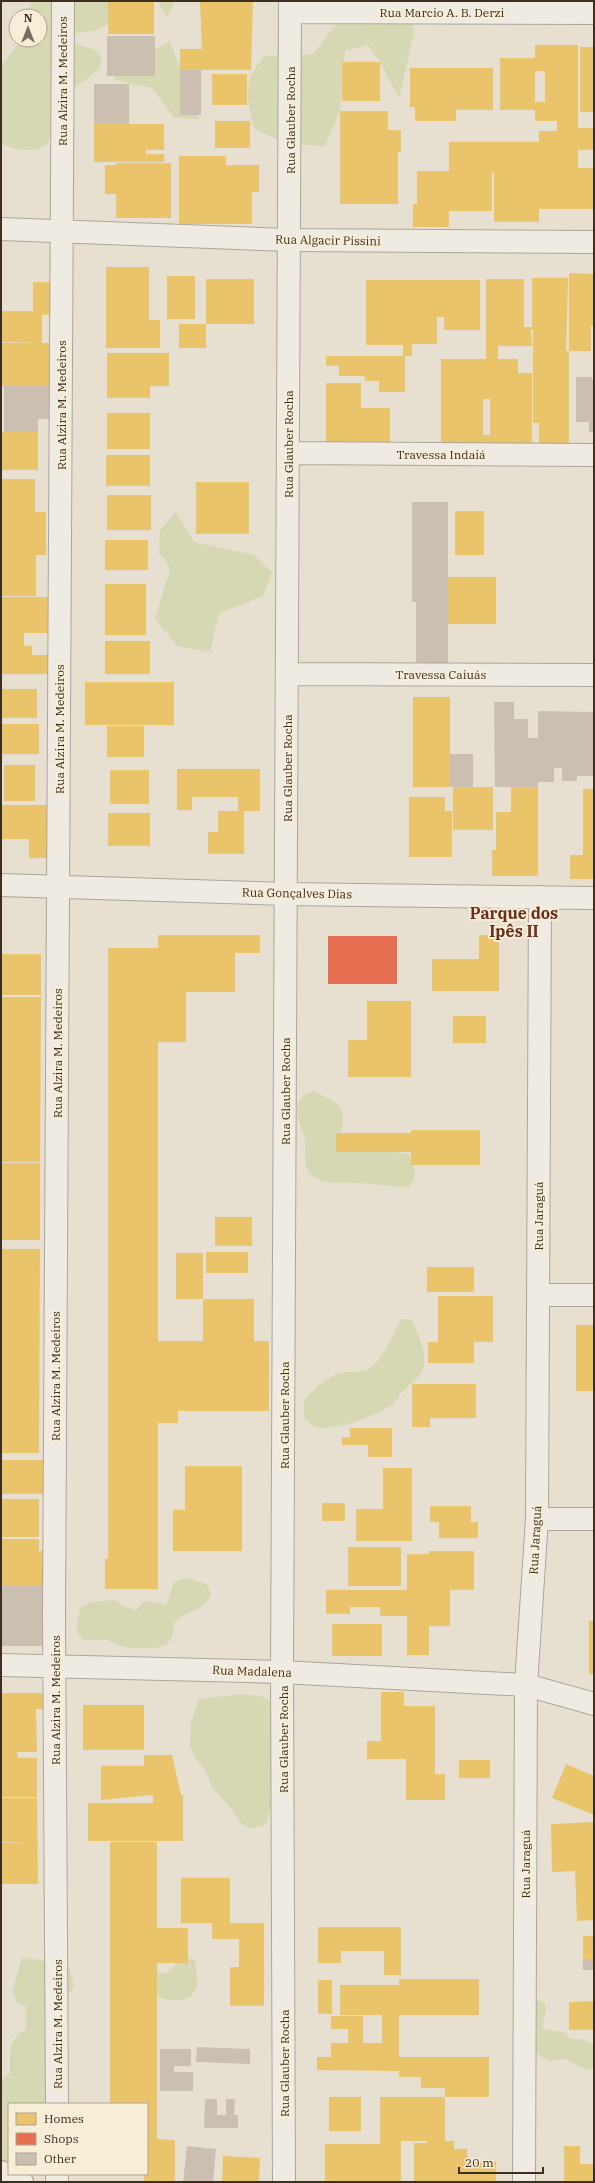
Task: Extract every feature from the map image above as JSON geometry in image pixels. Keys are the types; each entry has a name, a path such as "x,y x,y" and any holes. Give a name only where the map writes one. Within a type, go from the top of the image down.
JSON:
{"street":[{"name":"Rua Alzira M. Medeiros","path":"57,2103 54,1666 63,1"},
{"name":"Rua Marcio A. B. Derzi","path":"290,6 594,13"},
{"name":"Rua Glauber Rocha","path":"284,2182 282,1672 290,6"},
{"name":"Rua Algacir Pissini","path":"1,229 62,230 289,240 594,242"},
{"name":"Travessa Indaiá","path":"288,453 594,455"},
{"name":"Travessa Caiuás","path":"287,674 594,675"},
{"name":"Rua Gonçalves Dias","path":"1,885 286,894 594,898"},
{"name":"Rua Jaraguá","path":"524,2182 526,1685 537,1519 540,897"},
{"path":"538,1294 594,1295"},
{"path":"537,1519 594,1519"},
{"name":"Rua Madalena","path":"1,1665 282,1672 526,1685 594,1704"},
{"path":"1,2172 22,2182"}],"green space":[{"path":"31,1 127,1 117,16 105,26 81,33 72,33 70,43 93,49 101,56 100,67 87,79 71,89 55,119 48,143 38,149 25,150 12,148 1,143 1,66 15,48 48,48 48,8 30,8"},
{"path":"158,1 175,1 167,18"},
{"path":"341,18 410,20 414,32 399,99 380,62 368,45 345,51 340,111 325,146 287,144 255,129 248,100 248,91 252,73 258,65 265,56 313,54"},
{"path":"170,42 199,119 174,118 152,88 116,80 110,69"},
{"path":"176,512 194,542 254,555 272,572 263,596 219,613 211,648 212,653 177,646 155,618 170,570 165,559 159,554 160,530"},
{"path":"313,1091 333,1101 342,1110 343,1116 338,1145 409,1154 415,1175 409,1187 329,1182 318,1179 310,1173 307,1169 305,1160 305,1142 297,1113 297,1107 299,1101 304,1096"},
{"path":"401,1319 412,1320 424,1353 423,1369 416,1380 402,1392 393,1404 365,1418 341,1426 320,1427 312,1425 304,1416 304,1400 328,1378 336,1374 362,1371 372,1367 382,1355"},
{"path":"186,1578 207,1584 211,1595 203,1605 179,1618 174,1623 173,1634 167,1645 155,1648 130,1648 107,1640 83,1640 76,1630 80,1608 91,1602 115,1600 125,1607 136,1610 144,1601 167,1604 174,1582"},
{"path":"242,1694 261,1696 271,1701 272,1804 267,1822 262,1826 249,1828 239,1822 230,1807 213,1789 206,1772 195,1757 190,1746 191,1722 199,1699"},
{"path":"22,1957 64,1964 69,1968 74,1986 67,1997 45,2061 51,2081 53,2103 8,2103 8,2163 1,2162 1,2081 10,2073 10,2054 12,2044 24,2030 26,2031 26,2006 18,2003 12,1992"},
{"path":"184,1957 195,1960 197,1982 192,1995 180,2000 174,2000 154,1994 154,1973 169,1971"},
{"path":"529,2000 542,2001 545,2005 546,2011 543,2021 543,2029 567,2033 568,2038 581,2039 594,2045 594,2067 587,2070 566,2059 548,2061 537,2054 535,2049"}],"building: Homes":[{"path":"108,1 154,1 154,34 108,34"},
{"path":"200,1 253,1 251,70 180,70 180,49 202,49"},
{"path":"535,45 578,45 578,128 594,128 594,150 578,150 578,168 594,168 594,209 539,209 539,222 494,222 494,173 492,173 492,211 449,211 449,227 413,227 413,204 417,204 417,171 449,171 449,142 539,142 539,131 557,131 557,121 535,121 535,110 500,110 500,58 535,58","holes":["535,71 545,71 545,102 535,102"]},
{"path":"580,47 594,47 594,112 580,112"},
{"path":"342,62 380,62 380,101 342,101"},
{"path":"410,68 493,68 493,110 456,110 456,121 415,121 415,107 410,107"},
{"path":"212,74 247,74 247,105 212,105"},
{"path":"340,111 388,111 388,130 401,130 401,152 398,152 398,204 340,204"},
{"path":"215,121 250,121 250,148 215,148"},
{"path":"94,124 164,124 164,150 146,150 146,154 164,154 164,162 94,162"},
{"path":"179,156 226,156 226,165 259,165 259,192 252,192 252,224 179,224"},
{"path":"116,163 171,163 171,218 116,218 116,194 105,194 105,165 116,165"},
{"path":"106,267 149,267 149,320 160,320 160,348 106,348"},
{"path":"569,273 594,274 594,326 591,326 591,351 569,351"},
{"path":"167,276 195,276 195,319 167,319"},
{"path":"532,278 568,278 566,351 569,351 569,445 539,445 539,423 533,423 533,330 531,330 532,346 498,346 498,359 518,359 518,373 532,373 532,448 441,448 441,359 486,359 486,279 524,279 524,327 532,327","holes":["483,399 490,399 490,435 483,435"]},
{"path":"206,279 254,279 254,324 206,324"},
{"path":"366,280 480,280 480,330 444,330 444,317 437,317 437,344 412,344 412,356 405,356 405,392 379,392 379,381 365,381 365,376 339,376 339,366 326,366 326,356 403,356 403,345 366,345"},
{"path":"33,282 53,282 53,315 42,315 42,343 57,343 57,386 1,386 1,343 38,343 1,342 1,311 33,311"},
{"path":"179,324 206,324 206,348 179,348"},
{"path":"107,353 169,353 169,386 150,386 150,398 107,398"},
{"path":"326,383 361,383 361,408 390,408 390,448 326,448"},
{"path":"107,413 150,413 150,449 107,449"},
{"path":"1,432 38,432 38,470 1,470"},
{"path":"106,455 150,455 150,486 106,486"},
{"path":"1,479 35,479 35,512 46,512 46,555 36,555 36,596 1,596"},
{"path":"196,482 249,482 249,534 196,534"},
{"path":"107,495 151,495 151,530 107,530"},
{"path":"455,511 484,511 484,555 455,555"},
{"path":"105,540 148,540 148,570 105,570"},
{"path":"448,577 496,577 496,624 448,624"},
{"path":"105,584 146,584 146,635 105,635"},
{"path":"1,597 49,597 49,633 24,633 24,646 32,646 32,655 49,655 49,674 1,674"},
{"path":"105,641 150,641 150,674 105,674"},
{"path":"85,682 174,682 174,725 85,725"},
{"path":"1,689 37,689 37,718 1,718"},
{"path":"413,697 450,697 450,787 413,787"},
{"path":"1,724 39,724 39,754 1,754"},
{"path":"107,726 144,726 144,757 107,757"},
{"path":"4,765 35,765 35,801 4,801"},
{"path":"177,769 260,769 260,811 244,811 244,854 208,854 208,832 218,832 218,811 238,811 238,797 192,797 192,810 177,810"},
{"path":"110,770 149,770 149,804 110,804"},
{"path":"453,787 493,787 493,830 453,830"},
{"path":"511,787 538,787 538,876 492,876 492,850 496,850 496,812 511,812"},
{"path":"583,789 594,789 594,879 570,879 570,855 583,855"},
{"path":"409,797 445,797 445,811 452,811 452,857 409,857"},
{"path":"1,805 51,805 51,858 29,858 29,839 1,839"},
{"path":"108,813 150,813 150,846 108,846"},
{"path":"158,935 260,935 260,953 235,953 235,992 186,992 186,1042 158,1042 158,1341 203,1341 203,1299 254,1299 254,1341 269,1341 269,1411 178,1411 178,1423 158,1423 158,1589 105,1589 105,1559 108,1559 108,948 158,948"},
{"path":"479,935 499,935 499,991 432,991 432,959 479,959"},
{"path":"1,954 41,954 41,995 1,995"},
{"path":"1,997 41,997 40,1162 1,1162"},
{"path":"367,1001 411,1001 411,1077 348,1077 348,1040 367,1040"},
{"path":"453,1016 486,1016 486,1043 453,1043"},
{"path":"411,1130 480,1130 480,1165 411,1165 411,1152 336,1152 336,1133 411,1133"},
{"path":"1,1163 40,1163 40,1240 1,1240"},
{"path":"215,1217 252,1217 252,1246 215,1246"},
{"path":"1,1249 40,1249 39,1453 1,1453"},
{"path":"206,1252 248,1252 248,1273 206,1273"},
{"path":"176,1253 203,1253 203,1299 176,1299"},
{"path":"427,1267 474,1267 474,1292 427,1292"},
{"path":"438,1296 493,1296 493,1342 474,1342 474,1363 428,1363 428,1342 438,1342"},
{"path":"576,1325 594,1325 594,1391 576,1391"},
{"path":"412,1384 476,1384 476,1418 430,1418 430,1427 412,1427"},
{"path":"350,1428 392,1428 392,1457 368,1457 368,1445 342,1445 342,1437 350,1437"},
{"path":"1,1460 51,1460 51,1494 1,1494"},
{"path":"185,1466 242,1466 242,1551 173,1551 173,1510 185,1510"},
{"path":"383,1468 412,1468 412,1541 356,1541 356,1509 383,1509"},
{"path":"1,1499 39,1499 39,1537 1,1537"},
{"path":"322,1503 345,1503 345,1521 322,1521"},
{"path":"430,1506 471,1506 471,1522 478,1522 478,1538 439,1538 439,1522 430,1522"},
{"path":"1,1539 39,1539 39,1551 51,1551 51,1586 1,1586"},
{"path":"348,1547 401,1547 401,1586 348,1586"},
{"path":"429,1551 474,1551 474,1590 450,1590 450,1626 429,1626 429,1655 407,1655 407,1616 380,1616 380,1607 350,1607 350,1614 326,1614 326,1590 407,1590 407,1554 429,1554"},
{"path":"589,1621 594,1621 594,1674 589,1674"},
{"path":"332,1624 382,1624 382,1656 332,1656"},
{"path":"381,1692 404,1692 404,1706 435,1706 435,1774 445,1774 445,1800 406,1800 406,1759 367,1759 367,1741 381,1741"},
{"path":"1,1693 46,1693 46,1709 36,1709 37,1752 17,1752 18,1758 37,1758 37,1797 1,1797"},
{"path":"83,1705 144,1705 144,1750 83,1750"},
{"path":"144,1755 172,1755 181,1795 183,1795 183,1841 88,1841 88,1803 153,1803 153,1795 101,1800 101,1766 144,1766"},
{"path":"459,1760 490,1760 490,1778 459,1778"},
{"path":"566,1764 594,1776 594,1815 552,1798"},
{"path":"1,1798 37,1798 38,1884 1,1884 1,1843 29,1843 1,1842"},
{"path":"593,1822 594,1920 577,1921 575,1871 552,1872 551,1824"},
{"path":"110,1842 157,1842 157,1928 188,1928 188,1963 157,1963 157,2139 175,2140 175,2182 144,2182 144,2175 148,2175 148,2103 110,2103"},
{"path":"181,1878 230,1878 230,1923 264,1923 264,2006 230,2006 230,1967 239,1967 239,1939 212,1939 212,1923 181,1923"},
{"path":"318,1927 401,1927 401,1975 384,1975 384,1951 341,1951 341,1963 318,1963"},
{"path":"583,1936 594,1936 594,1959 583,1959"},
{"path":"399,1979 479,1979 479,2015 399,2015 399,2057 489,2057 489,2097 445,2097 445,2088 421,2088 421,2077 399,2077 399,2071 317,2070 317,2057 331,2057 331,2043 348,2043 348,2029 331,2029 331,2016 363,2016 363,2043 382,2043 382,2015 340,2015 340,1985 399,1985"},
{"path":"318,1980 332,1980 332,2014 318,2014"},
{"path":"594,2001 594,2030 569,2030 569,2002"},
{"path":"329,2097 361,2097 361,2131 329,2131"},
{"path":"380,2097 445,2097 445,2141 454,2141 454,2149 467,2149 467,2162 496,2162 496,2182 414,2181 414,2143 427,2143 427,2141 401,2141 401,2182 325,2182 325,2144 380,2144"},
{"path":"564,2146 580,2146 580,2164 594,2164 594,2182 564,2182"},
{"path":"223,2156 260,2158 259,2182 222,2182"}],"building: Shops":[{"path":"328,936 397,936 397,984 328,984"}],"building: Other":[{"path":"107,36 155,36 155,76 107,76"},
{"path":"180,70 201,70 201,115 180,115"},
{"path":"94,84 129,84 129,124 94,124"},
{"path":"576,377 592,377 592,380 594,380 594,432 589,432 589,422 576,422"},
{"path":"4,386 50,386 50,419 38,419 38,432 4,432"},
{"path":"412,502 448,502 448,669 416,669 416,602 412,602"},
{"path":"494,702 514,702 514,719 528,719 528,738 538,738 538,711 594,712 594,776 577,776 577,781 562,781 562,768 554,768 554,782 538,782 538,787 495,787"},
{"path":"450,754 473,754 473,787 450,787"},
{"path":"1,1586 42,1586 42,1646 1,1646"},
{"path":"583,1959 594,1959 594,1970 583,1970"},
{"path":"197,2047 250,2049 250,2064 196,2062"},
{"path":"160,2049 191,2049 191,2066 174,2066 174,2072 193,2072 193,2091 160,2091"},
{"path":"205,2099 217,2099 217,2115 226,2115 226,2099 235,2099 234,2115 238,2115 238,2128 204,2128"},
{"path":"187,2146 216,2149 213,2182 183,2182"}],"district":[{"name":"Parque dos Ipês II","path":"514,922"}]}
